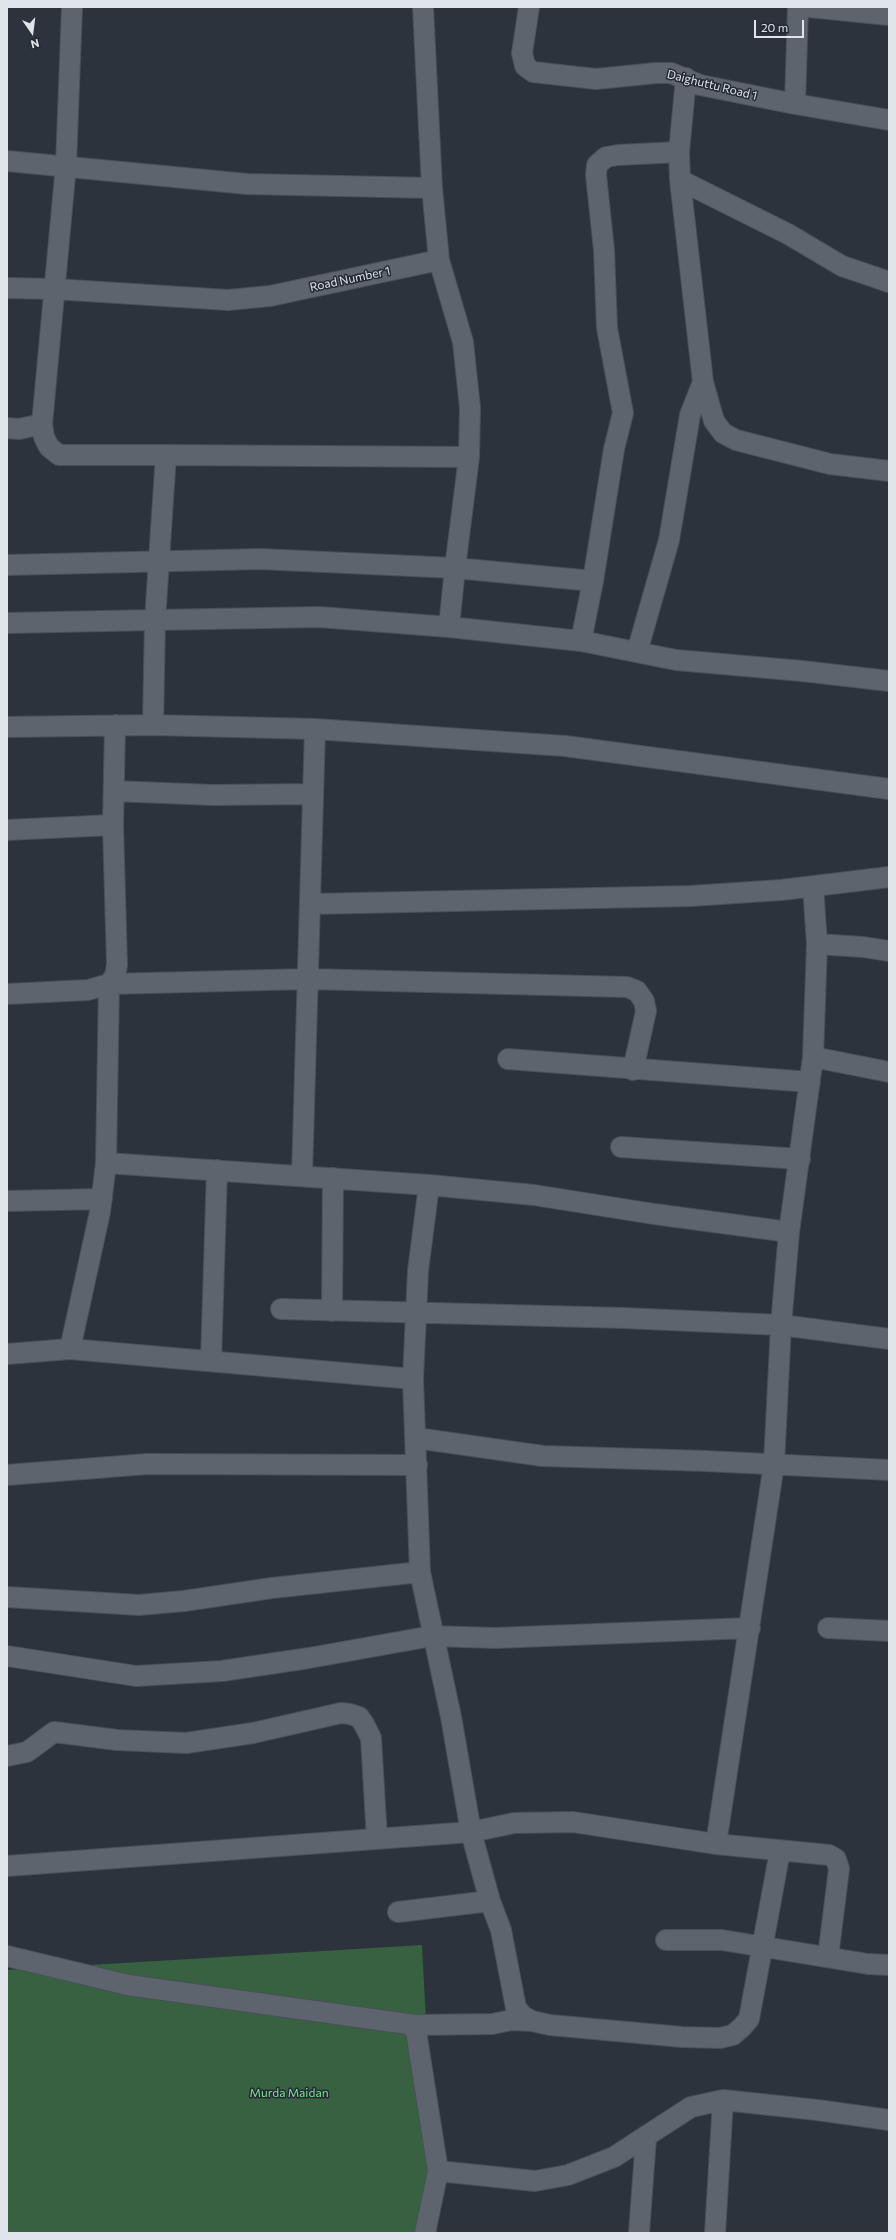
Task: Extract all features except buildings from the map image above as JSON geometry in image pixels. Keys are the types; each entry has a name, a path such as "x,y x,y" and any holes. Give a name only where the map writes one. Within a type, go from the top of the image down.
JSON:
{"street":[{"path":"72,7 66,165 42,424 44,437 49,447 58,455 469,457"},
{"path":"423,7 432,188 439,260 463,342 470,408 469,457 449,627"},
{"name":"Daighuttu Road 1","path":"529,7 522,53 525,66 533,72 596,79 656,72 670,73 686,78 700,85 795,104 889,120"},
{"path":"795,104 798,7"},
{"path":"809,7 889,15"},
{"path":"686,78 679,152 680,180 703,382 714,421 723,433 736,440 830,464 889,471"},
{"path":"581,641 593,581 614,449 623,413 607,328 604,250 596,175 597,164 606,157 618,155 679,152"},
{"path":"7,161 66,165 247,184 432,188"},
{"path":"680,180 788,234 842,266 889,282"},
{"name":"Road Number 1","path":"7,288 54,289 228,300 270,296 439,260"},
{"path":"637,652 669,540 690,415 703,382"},
{"path":"7,428 20,429 42,424"},
{"path":"153,725 155,620 166,455"},
{"path":"7,565 260,559 455,568 593,581"},
{"path":"7,623 319,617 449,627 581,641 676,660 802,671 889,681"},
{"path":"70,1349 102,1199 106,1162 109,984 114,976 117,965 113,825 115,725"},
{"path":"7,727 153,725 315,730 565,746 889,789"},
{"path":"302,1176 315,730"},
{"path":"114,791 212,795 313,794"},
{"path":"7,830 113,825"},
{"path":"311,904 692,896 812,886 889,877"},
{"path":"716,1844 774,1464 781,1325 789,1232 813,1057 816,944 812,886"},
{"path":"816,944 889,951"},
{"path":"7,994 88,990 109,984 308,979 628,987 637,991 644,1001 646,1011 633,1070"},
{"path":"813,1057 889,1072"},
{"path":"508,1059 633,1070 810,1082"},
{"path":"621,1147 800,1159"},
{"path":"106,1162 429,1184 534,1195 654,1214 789,1232"},
{"path":"211,1361 217,1170"},
{"path":"332,1311 333,1178"},
{"path":"429,1184 418,1272 413,1379 420,1572 432,1636 451,1717 471,1832 490,1901 501,1930 516,2008 523,2016 532,2021"},
{"path":"7,1201 102,1199"},
{"path":"281,1309 624,1318 781,1325 889,1339"},
{"path":"7,1354 70,1349 413,1379"},
{"path":"416,1438 544,1456 774,1464 889,1470"},
{"path":"7,1475 147,1464 416,1465"},
{"path":"7,1597 139,1605 184,1601 272,1588 420,1572"},
{"path":"7,1656 136,1676 222,1671 309,1658 432,1636 495,1638 750,1628"},
{"path":"828,1628 889,1631"},
{"path":"7,1756 27,1752 54,1732 117,1740 186,1743 253,1733 341,1713 350,1714 359,1717 371,1738 377,1839"},
{"path":"7,1866 471,1832 514,1824 573,1822 716,1844 829,1855 838,1862 839,1869 828,1957"},
{"path":"7,1956 128,1985 414,2025 492,2024 512,2020 682,2037 720,2038 732,2035 742,2028 749,2019 780,1851"},
{"path":"398,1912 490,1901"},
{"path":"666,1940 722,1940 889,1965"},
{"path":"414,2025 438,2171 425,2233"},
{"path":"438,2171 535,2181 568,2176 614,2157 646,2138 692,2107 723,2100 817,2110 889,2120"},
{"path":"714,2233 723,2100"},
{"path":"639,2233 646,2138"}],"green space":[{"name":"Murda Maidan","path":"422,1945 437,2233 7,2233 7,1970"}]}
